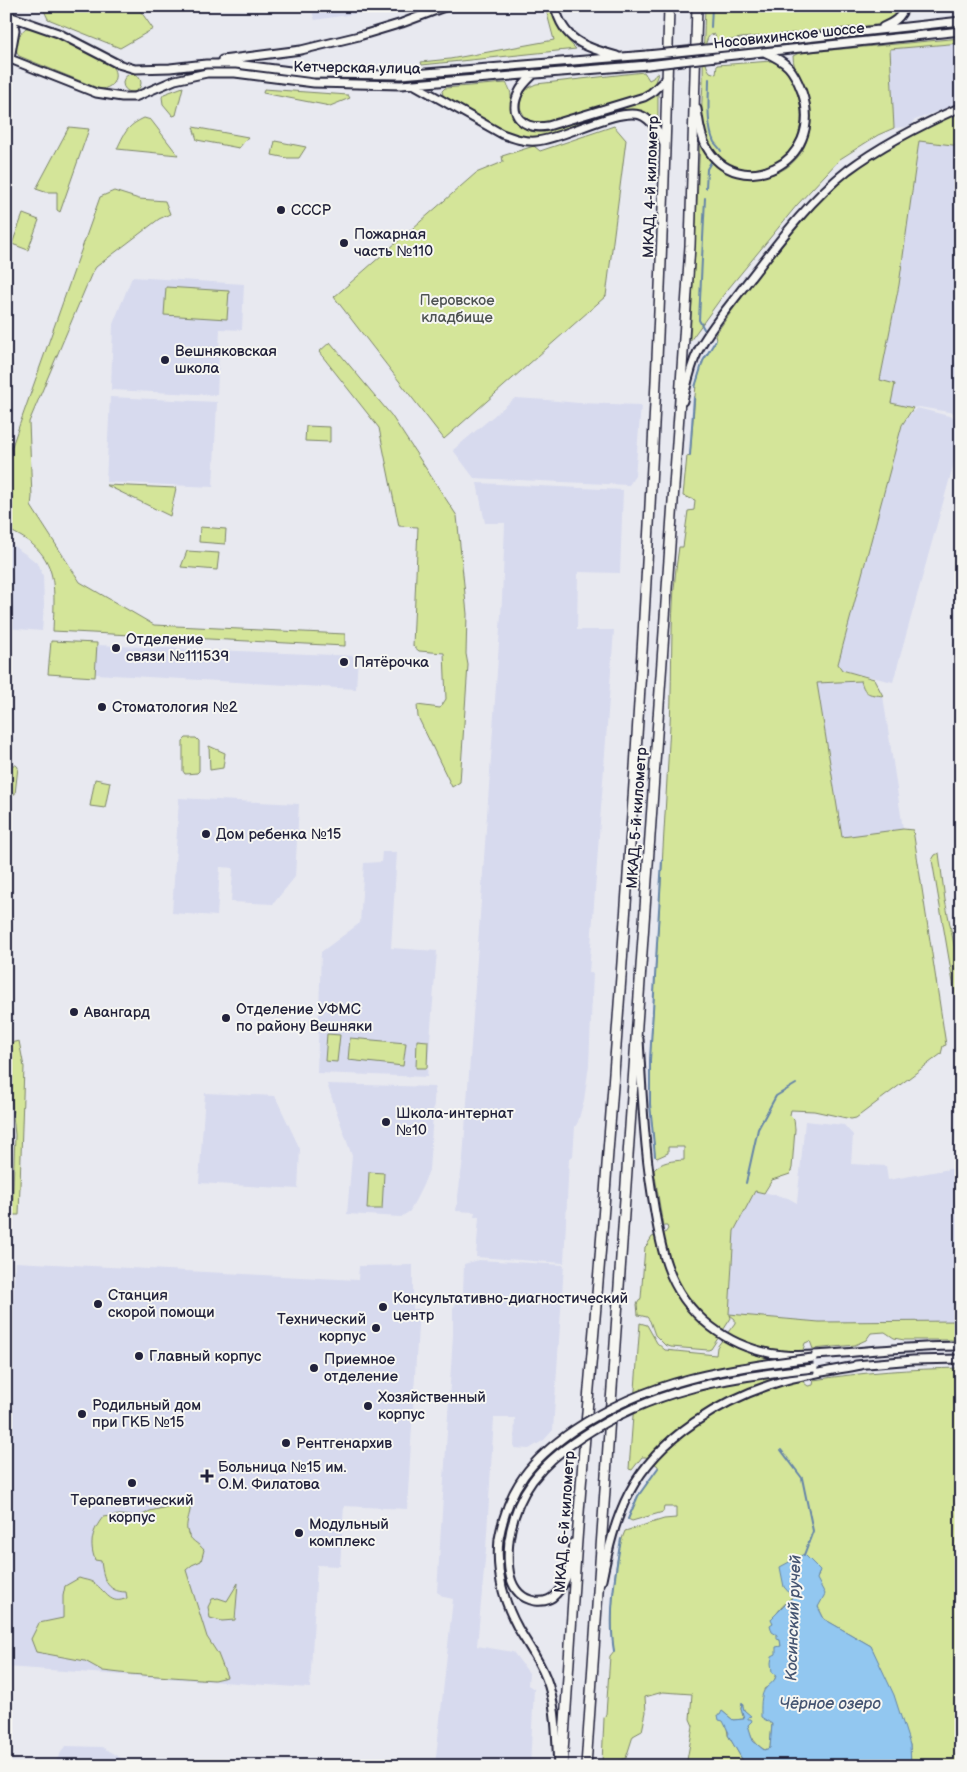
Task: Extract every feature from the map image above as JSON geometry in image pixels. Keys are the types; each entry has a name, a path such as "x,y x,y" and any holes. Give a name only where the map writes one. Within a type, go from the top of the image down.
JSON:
{"highway":[{"name":"МКАД, 4-й километр","path":"658,368 666,155 669,6"},
{"path":"695,96 697,6"},
{"name":"МКАД, 5-й километр","path":"596,1610 680,414 690,246 695,96"},
{"name":"МКАД, 5-й километр","path":"598,1281 620,989 658,368"},
{"name":"МКАД, 6-й километр","path":"562,1766 582,1474 598,1281"},
{"path":"586,1766 596,1610"}],"main road":[{"path":"206,64 228,59 301,50 402,23 447,6"},
{"path":"555,6 564,30 573,39 602,52 622,57"},
{"path":"875,30 893,23 901,16 905,6"},
{"name":"Кетчерская улица","path":"6,15 58,33 126,67 135,69 236,64 314,74 401,76 681,52"},
{"name":"Кетчерская улица","path":"6,15 13,20 14,34 10,59 96,93 113,96 135,97 175,80 207,73 235,73 314,83 412,84 681,61"},
{"name":"Носовихинское шоссе","path":"681,52 961,21"},
{"path":"14,34 21,25 33,24"},
{"name":"Носовихинское шоссе","path":"681,61 961,31"},
{"path":"695,96 702,137 709,151 720,163 733,170 745,173 762,172 778,167 787,161 801,143 805,133 806,110 799,85 788,65 783,60 764,52"},
{"path":"534,74 519,90 516,111 523,123 530,127 538,128 644,97 651,93 668,76"},
{"path":"412,84 502,134 526,142 550,138 615,116 624,114 638,115 645,118 663,139 666,155"},
{"path":"680,414 691,368 709,332 798,220 829,188 866,157 906,133 961,107"},
{"path":"639,989 639,1027 645,1137 658,1229 664,1258 675,1284 686,1302 707,1324 724,1336 753,1349 780,1355 813,1357"},
{"path":"558,1766 556,1717 552,1696 544,1672 518,1627 505,1597 498,1563 499,1539 507,1506 527,1470 550,1448 593,1417 633,1397 682,1380 728,1369 813,1357 873,1350 961,1346"},
{"path":"582,1474 569,1569 562,1586 553,1597 546,1601 534,1601 525,1598 516,1590 511,1581 509,1570 509,1540 516,1510 522,1496 535,1476 565,1448 604,1422 652,1400 700,1385 747,1376 913,1360 961,1359"},
{"path":"596,1610 618,1518 630,1492 648,1464 674,1437 716,1409 772,1384 814,1371"}],"shaded area":[{"path":"274,6 388,6 373,11 315,20 312,12"},
{"path":"961,43 961,102 913,121 913,124 906,127 894,128 890,49"},
{"path":"919,141 961,146 961,414 890,403 879,381 899,285"},
{"name":"Вешняковская школа","path":"132,277 244,284 242,330 220,329 217,395 111,390 113,324"},
{"path":"110,397 217,402 213,487 106,482"},
{"path":"515,398 641,405 635,476 629,485 474,478 453,450"},
{"path":"917,408 961,419 961,438 893,682 841,670 838,664 902,425"},
{"path":"477,483 623,490 620,573 578,572 577,630 614,630 589,973 593,973 589,1065 584,1100 575,1127 573,1156 569,1159 564,1263 476,1257 479,1217 474,1217 475,1212 456,1211 463,1159 502,600 505,523 485,523"},
{"path":"6,541 39,565 43,576 44,605 42,631 6,628"},
{"path":"96,645 358,656 356,689 95,674"},
{"path":"862,681 864,690 867,693 883,696 903,829 842,838 817,683"},
{"path":"179,798 299,804 295,877 273,904 231,902 233,868 220,867 217,916 172,913"},
{"path":"382,852 397,852 391,948 437,951 427,1077 317,1073 321,952 360,923 364,863 381,862"},
{"name":"Школа-интернат №10","path":"327,1084 435,1087 429,1170 410,1211 401,1217 347,1214 352,1156"},
{"path":"205,1093 275,1096 300,1149 298,1189 199,1183"},
{"path":"805,1121 844,1125 853,1135 851,1164 886,1166 888,1180 961,1167 961,1321 819,1322 729,1314 734,1231 755,1190 788,1198 797,1203"},
{"path":"479,1260 564,1265 553,1430 544,1440 529,1449 514,1448 515,1418 494,1418 486,1549 477,1646 513,1652 529,1673 528,1685 534,1689 530,1766 435,1766 453,1599 444,1597 437,1592 453,1335 453,1308 463,1293 464,1264"},
{"name":"Больница №15 им. О.М. Филатова","path":"15,1262 358,1280 359,1266 413,1265 413,1309 419,1309 407,1509 344,1506 340,1566 317,1565 310,1688 6,1667 6,1447"},
{"path":"65,1746 102,1747 134,1766 53,1766"}],"green space":[{"path":"42,6 137,6 153,29 120,48 48,19"},
{"path":"545,6 552,6 560,29 576,49 422,65 421,62 450,59 554,40"},
{"path":"705,6 902,6 892,19 873,25 741,38 716,43 715,34 710,35 706,43 705,53 706,64 710,72 716,74 717,65 772,61 781,66 788,74 797,92 801,120 796,142 783,157 767,166 748,169 730,165 715,153 705,135 702,109"},
{"path":"26,28 58,37 108,63 115,73 113,83 107,88 100,89 19,56 16,50 17,42"},
{"path":"961,38 961,43 890,49 894,128 878,135 840,159 797,205 724,294 690,341 700,142 714,162 734,174 750,177 766,176 780,171 791,164 800,154 810,129 808,99 795,67 793,56 799,53"},
{"path":"644,72 649,80 656,73 658,74 653,87 642,95 547,122 534,122 530,120 524,116 520,107 524,93 536,84"},
{"path":"128,74 136,74 141,79 139,90 128,92 123,87 123,79"},
{"path":"506,83 510,91 514,118 517,123 527,130 545,132 645,100 658,93 658,126 640,112 630,111 618,112 541,137 519,137 498,129 476,117 447,99 442,91 445,88"},
{"path":"183,87 176,115 173,116 163,104 162,97 164,94"},
{"path":"264,89 348,95 350,98 330,106 263,93"},
{"path":"961,110 961,146 919,141 899,285 880,380 895,384 891,403 913,408 902,425 838,664 842,670 874,679 883,696 866,692 861,681 817,683 842,837 903,829 913,830 946,1045 943,1046 941,1054 856,1118 851,1119 814,1111 791,1110 790,1115 794,1119 795,1129 790,1174 772,1180 764,1193 755,1191 734,1231 729,1314 819,1322 961,1321 961,1340 904,1340 894,1338 885,1332 871,1333 866,1340 855,1345 813,1349 810,1341 805,1343 803,1350 803,1379 804,1383 808,1386 813,1385 814,1380 851,1375 905,1370 961,1368 961,1766 911,1766 910,1745 871,1646 824,1619 818,1607 816,1579 819,1575 780,1609 773,1622 774,1630 780,1640 781,1649 775,1679 764,1689 772,1723 770,1748 765,1750 754,1740 747,1717 750,1716 744,1710 742,1703 741,1709 744,1719 733,1720 722,1711 728,1735 746,1766 686,1766 693,1726 690,1719 692,1694 663,1692 645,1697 646,1712 642,1731 633,1736 626,1758 609,1766 602,1763 604,1718 606,1714 610,1656 614,1651 612,1608 615,1573 621,1542 625,1531 664,1519 676,1518 676,1507 664,1507 663,1512 632,1521 628,1519 638,1496 658,1468 646,1457 642,1457 632,1470 629,1469 640,1323 647,1325 657,1343 665,1350 716,1355 717,1347 735,1323 735,1319 730,1315 731,1318 711,1349 671,1347 665,1345 655,1335 647,1317 638,1315 637,1304 641,1298 645,1247 652,1237 665,1233 668,1229 667,1226 663,1226 654,1170 664,1163 684,1160 684,1147 668,1147 668,1153 657,1158 655,1156 650,1104 650,1060 670,725 674,591 679,547 683,547 688,511 694,510 695,500 683,496 687,456 690,455 696,384 703,361 716,340 715,335 766,265 804,219 845,178 878,153"},
{"path":"144,118 151,120 178,155 117,149 127,130"},
{"name":"Перовское кладбище","path":"614,126 626,140 606,296 444,439 334,297 476,173 503,162 502,156 534,146 540,151"},
{"path":"69,127 89,129 60,212 57,210 57,192 45,192 36,189"},
{"path":"193,127 248,137 239,148 197,140"},
{"path":"275,141 306,147 299,158 287,158 272,155"},
{"path":"114,191 139,199 165,201 170,214 159,219 96,267 91,275 29,422 31,506 80,582 154,625 345,634 345,646 53,631 53,583 45,558 23,538 6,529 6,463 100,197"},
{"path":"23,214 39,220 28,250 12,244"},
{"path":"166,287 229,291 227,319 164,315"},
{"path":"330,342 391,415 457,516 467,614 466,654 468,665 460,782 452,787 418,717 417,705 440,708 446,699 444,653 419,651 413,646 418,527 399,526 379,428 319,352"},
{"path":"306,426 330,427 330,442 305,441"},
{"path":"106,485 176,488 170,516"},
{"path":"200,527 226,529 225,544 199,542"},
{"path":"187,551 219,553 217,570 181,567"},
{"path":"51,641 97,643 95,677 48,674"},
{"path":"186,738 196,738 199,741 199,771 197,773 185,774 183,771 183,741"},
{"path":"209,746 225,753 223,768 210,770"},
{"path":"6,765 16,765 18,767 15,794 6,794"},
{"path":"95,779 110,782 105,808 90,806"},
{"path":"939,853 945,900 961,979 961,1029 932,860"},
{"path":"327,1034 340,1035 337,1062 325,1061"},
{"path":"350,1038 406,1043 403,1066 348,1060"},
{"path":"417,1040 428,1041 427,1068 416,1068"},
{"path":"19,1041 24,1067 19,1215 12,1215 15,1135 6,1044"},
{"path":"369,1172 384,1173 382,1209 367,1209"},
{"path":"185,1497 190,1504 187,1525 188,1534 204,1550 201,1561 186,1570 207,1637 218,1654 227,1677 214,1680 103,1671 85,1661 36,1652 31,1639 39,1623 63,1618 65,1586 79,1578 91,1581 113,1599 121,1600 127,1598 126,1592 119,1591 110,1586 103,1573 101,1561 95,1560 93,1554 94,1532 103,1517 120,1515 139,1517 150,1511 167,1507"},
{"path":"238,1583 235,1620 222,1621 210,1618 208,1607 212,1599 218,1598 227,1601"}],"water":[{"name":"Чёрное озеро","path":"804,1554 820,1570 817,1579 825,1594 818,1607 824,1619 871,1646 894,1695 910,1745 911,1766 746,1766 728,1735 729,1733 723,1721 719,1720 718,1715 722,1711 733,1720 744,1719 741,1709 742,1702 744,1710 751,1716 748,1719 752,1721 748,1725 753,1741 764,1750 770,1748 772,1724 761,1717 761,1701 764,1691 777,1675 772,1672 771,1663 772,1656 776,1654 776,1647 781,1646 780,1640 772,1632 770,1625 773,1623 771,1619 793,1597 784,1587 780,1567"}],"waterway":[{"path":"711,27 712,6"},
{"path":"709,79 708,111 711,135 721,151"},
{"path":"706,188 707,169 711,162"},
{"path":"704,329 699,320 705,198"},
{"path":"695,387 703,361 716,340"},
{"path":"690,455 694,397"},
{"path":"655,1156 650,1104 650,1060 662,860"},
{"name":"Косинский ручей","path":"746,1183 758,1129 776,1096 796,1084"},
{"name":"Косинский ручей","path":"781,1450 802,1478 813,1531 804,1555"},
{"path":"628,1519 638,1496 658,1468"},
{"path":"614,1651 612,1609 621,1539"}],"place":[{"name":"СССР","path":"281,210"},
{"name":"Пожарная часть №110","path":"344,243"},
{"name":"Вешняковская школа","path":"165,360"},
{"name":"Отделение связи №111539","path":"116,648"},
{"name":"Пятёрочка","path":"344,662"},
{"name":"Стоматология №2","path":"102,707"},
{"name":"Дом ребенка №15","path":"206,834"},
{"name":"Авангард","path":"74,1012"},
{"name":"Отделение УФМС по району Вешняки","path":"226,1018"},
{"name":"Школа-интернат №10","path":"386,1122"},
{"name":"Станция скорой помощи","path":"98,1304"},
{"name":"Консультативно-диагностический центр","path":"383,1307"},
{"name":"Технический корпус","path":"376,1328"},
{"name":"Главный корпус","path":"139,1356"},
{"name":"Приемное отделение","path":"314,1368"},
{"name":"Хозяйственный корпус","path":"368,1406"},
{"name":"Родильный дом при ГКБ №15","path":"82,1414"},
{"name":"Рентгенархив","path":"286,1443"},
{"name":"Больница №15 им. О.М. Филатова","path":"207,1476"},
{"name":"Терапевтический корпус","path":"132,1483"},
{"name":"Модульный комплекс","path":"299,1533"}]}
